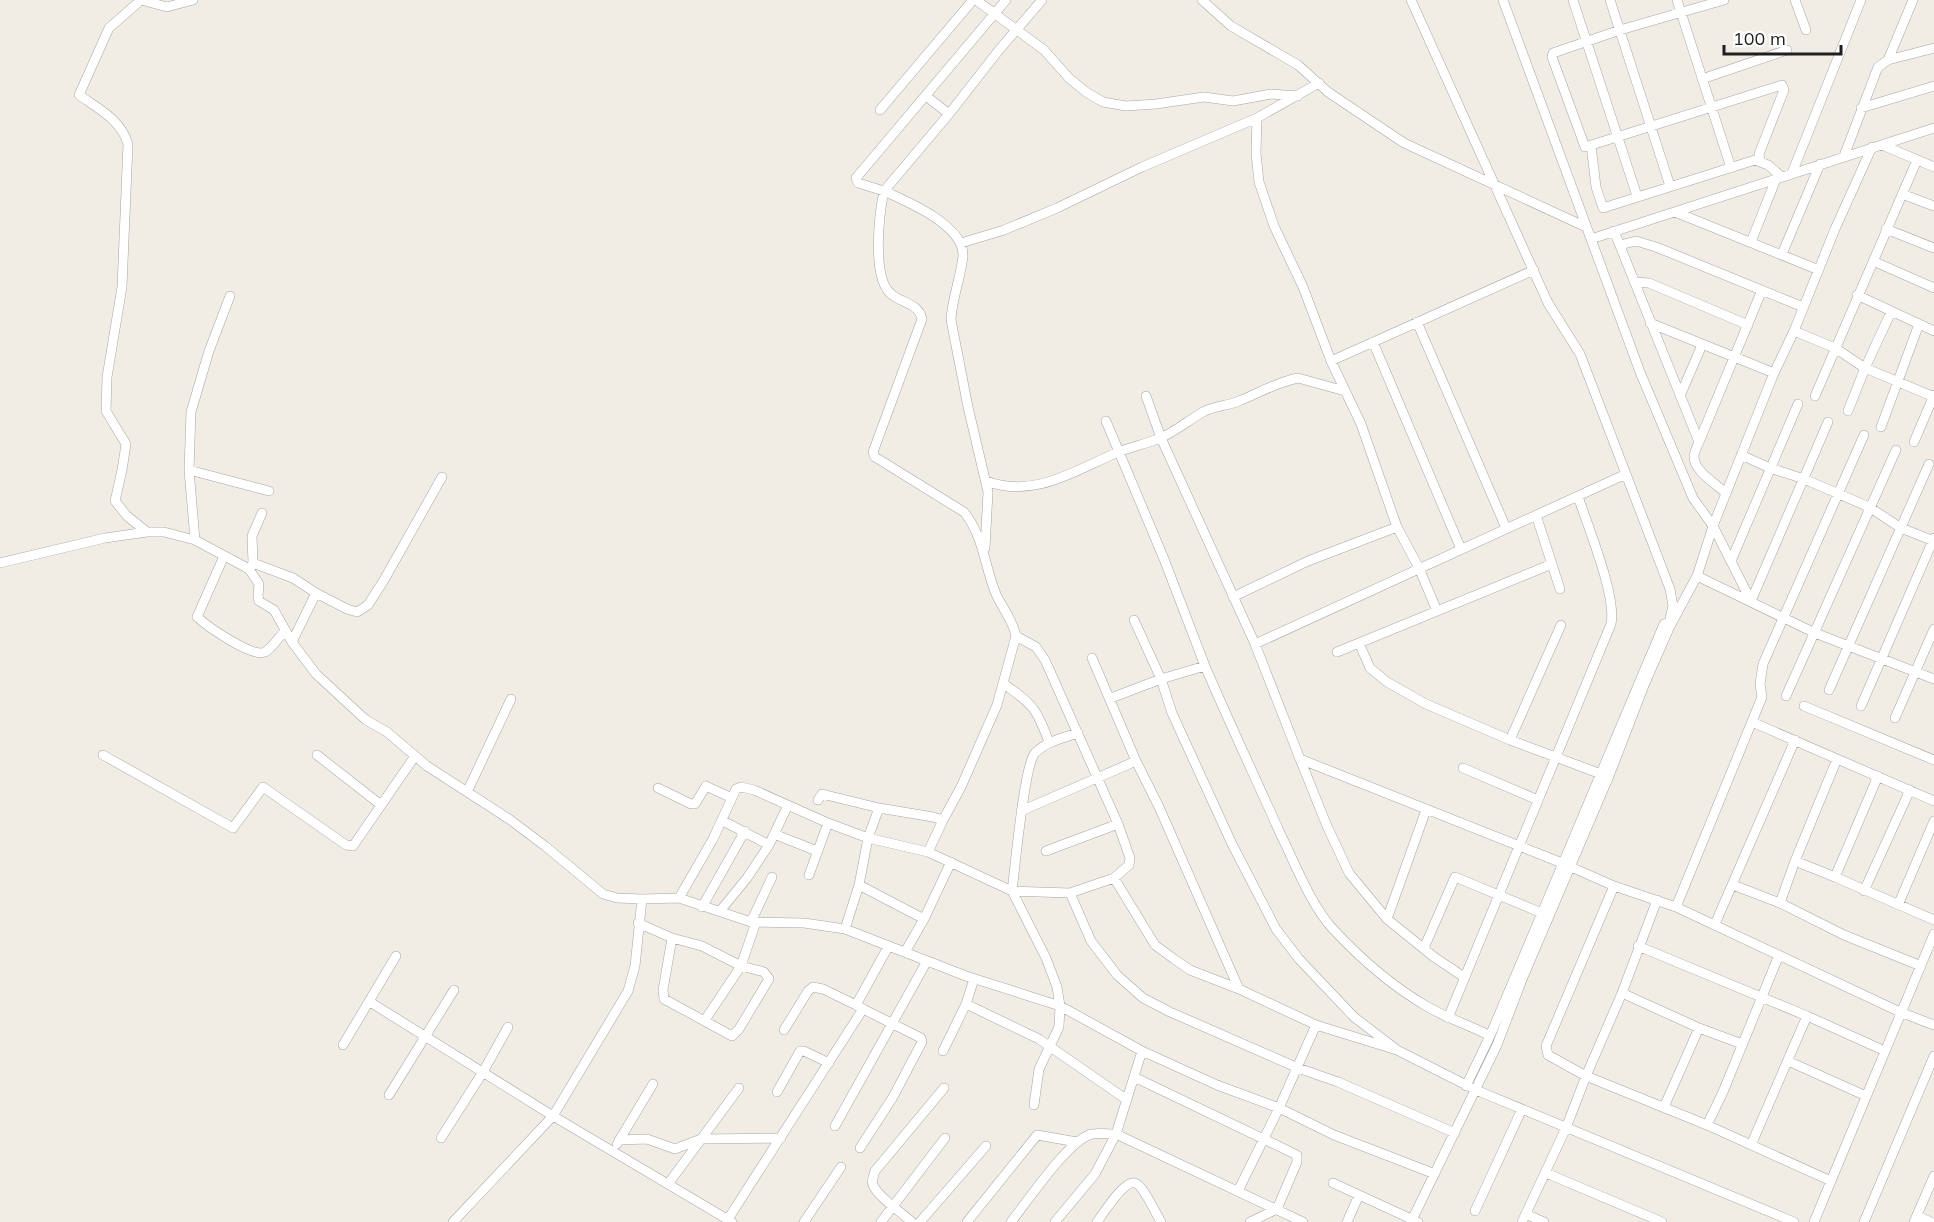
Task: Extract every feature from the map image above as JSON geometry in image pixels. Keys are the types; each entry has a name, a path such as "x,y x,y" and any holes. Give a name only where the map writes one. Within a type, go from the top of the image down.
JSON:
{"street":[{"path":"147,532 127,516 115,501 126,444 106,411 107,377 122,287 128,144 124,131 115,121 79,95 109,28 141,0 167,7 193,0"},
{"path":"880,110 974,0 1044,51 1069,78 1103,102 1126,106 1204,97 1233,102 1271,94 1298,96"},
{"path":"985,556 988,492 951,320 963,255 961,243 956,234 944,224 884,191 858,183 856,178 1006,0"},
{"path":"928,852 961,786 997,705 1016,636 1014,627 999,599 981,539 972,522 964,512 875,457 873,452 922,319 917,308 892,295 885,287 878,245 880,210 884,191 1042,0"},
{"path":"1202,0 1231,26 1298,65 1336,97 1404,143 1586,227"},
{"path":"1496,0 1511,21"},
{"path":"1503,0 1640,372 1693,498 1713,526 1751,601"},
{"path":"1573,0 1637,196"},
{"path":"1610,0 1649,127 1670,186"},
{"path":"1677,0 1731,168"},
{"path":"1724,0 1620,30 1552,54 1552,57 1585,147 1712,109 1780,85 1784,86 1759,154 1760,162"},
{"path":"1795,0 1806,30"},
{"path":"1792,173 1860,0"},
{"path":"1888,60 1912,0"},
{"path":"1413,4 1548,303 1580,354 1670,589 1673,606 1669,625"},
{"path":"1844,156 1878,67 1888,60 1934,48"},
{"path":"1702,79 1786,50"},
{"path":"961,243 1005,230 1142,167 1257,118 1319,83"},
{"path":"1861,108 1934,86"},
{"path":"926,96 949,114"},
{"path":"1257,118 1256,153 1259,182 1274,226 1303,287 1331,361 1361,424 1397,527 1419,568 1437,611"},
{"path":"1591,239 1934,128"},
{"path":"1591,145 1596,187 1603,208 1755,160 1768,165 1779,178"},
{"path":"1877,146 1934,167"},
{"path":"1466,1086 1490,1036 1542,913 1566,865 1669,625 1697,576 1713,526 1774,373 1877,146"},
{"path":"1815,396 1917,160"},
{"path":"1782,254 1820,164"},
{"path":"1751,242 1779,178"},
{"path":"1902,194 1934,206"},
{"path":"1675,212 1819,270"},
{"path":"1886,229 1934,248"},
{"path":"1614,231 1698,442"},
{"path":"1620,245 1636,241 1646,244 1803,307"},
{"path":"1873,261 1934,288"},
{"path":"1331,361 1534,270"},
{"path":"1634,282 1649,283 1748,325"},
{"path":"1726,493 1696,465 1694,457 1698,442 1762,290"},
{"path":"190,539 191,412 209,351 230,296"},
{"path":"1857,296 1934,330"},
{"path":"1848,411 1891,312"},
{"path":"1417,322 1506,528"},
{"path":"1650,323 1774,373"},
{"path":"1881,427 1919,324"},
{"path":"1794,331 1835,348 1865,368 1934,396 1914,442"},
{"path":"1373,342 1461,549"},
{"path":"1680,396 1702,345"},
{"path":"986,481 1012,488 1059,480 1119,451 1161,438 1206,411 1240,401 1291,379 1298,378 1345,391"},
{"path":"1146,396 1161,438 1255,644 1327,826 1349,873 1387,919 1464,977"},
{"path":"1731,561 1798,404"},
{"path":"1106,421 1205,666 1245,759 1305,887 1331,927 1379,972 1419,1002 1448,1018 1463,1022 1490,1036"},
{"path":"1751,601 1828,422"},
{"path":"1676,907 1762,697 1760,684 1763,664 1864,435"},
{"path":"1786,696 1896,450"},
{"path":"1741,455 1869,507 1901,528 1934,540 1861,706"},
{"path":"1829,690 1929,464"},
{"path":"189,470 269,490"},
{"path":"1255,644 1626,474"},
{"path":"0,563 105,538 164,532 190,539 251,566 294,578 316,593 357,612 368,605 384,580 442,477"},
{"path":"1448,1018 1611,624 1612,612 1608,590 1578,496"},
{"path":"262,513 252,536 251,566 259,584 258,596 260,601 274,610 292,642 316,674 366,720 387,732 415,756 545,846 603,894 622,898 679,898 754,922 804,923 845,929 974,979 1060,1006 1142,1051 1217,1085 1279,1108 1334,1135 1436,1174"},
{"path":"1536,515 1560,590"},
{"path":"1233,597 1308,561 1397,527"},
{"path":"224,556 197,617 239,646 256,653 264,652 285,630"},
{"path":"1337,652 1552,564"},
{"path":"1697,576 1784,616 1815,633 1934,679"},
{"path":"292,642 316,593"},
{"path":"1134,620 1161,679 1172,713 1233,844 1276,929 1299,959 1354,1017 1397,1050 1466,1086 1794,1222"},
{"path":"1333,1183 1414,1221 1476,1090 1645,664 1662,627 1665,623 1669,625"},
{"path":"1510,740 1562,625"},
{"path":"1895,718 1934,629"},
{"path":"679,898 723,821 736,789 741,787 754,790 868,838 928,852 1012,891 1070,893 1114,878 1129,865 1130,858 1118,824 1046,660 1036,647 1016,636"},
{"path":"1359,643 1370,668 1387,682 1426,704 1510,740 1602,774"},
{"path":"1092,658 1239,989"},
{"path":"1111,698 1161,679 1205,666"},
{"path":"1003,683 1033,706 1050,742"},
{"path":"467,792 511,699"},
{"path":"1804,706 1934,760"},
{"path":"1752,722 1934,801"},
{"path":"1034,1105 1039,1069 1059,1027 1060,1006 1057,987 1046,958 1012,891 1021,811 1033,756 1050,742 1078,734"},
{"path":"1715,924 1795,740"},
{"path":"103,755 233,828 263,787 346,845 353,846 415,756"},
{"path":"317,755 381,805"},
{"path":"1300,759 1614,886 1676,907 1934,1026"},
{"path":"1780,903 1837,759"},
{"path":"1021,811 1136,761"},
{"path":"1463,768 1538,800"},
{"path":"1835,877 1878,776"},
{"path":"658,788 691,804 695,804 706,786 732,798"},
{"path":"1864,891 1910,790"},
{"path":"818,800 822,794 879,808 944,820"},
{"path":"720,911 747,878 769,845 788,806"},
{"path":"845,929 860,885 868,838 879,808"},
{"path":"1387,919 1426,810"},
{"path":"723,821 769,845"},
{"path":"1898,904 1934,821"},
{"path":"809,875 828,823"},
{"path":"1046,851 1118,824"},
{"path":"702,907 745,831"},
{"path":"774,834 817,850"},
{"path":"1795,861 1934,920"},
{"path":"905,952 951,862"},
{"path":"705,1020 741,966 754,922 772,877"},
{"path":"1424,948 1455,877 1542,913"},
{"path":"1114,878 1155,945 1190,970 1239,989 1316,1025 1397,1050"},
{"path":"860,885 924,918"},
{"path":"1733,885 1780,903 1844,934 1920,966"},
{"path":"1614,886 1546,1046 1548,1055 1586,1076 1707,1125 1831,1180"},
{"path":"1070,893 1091,941 1117,975 1143,998 1298,1068 1338,1082 1455,1133"},
{"path":"453,1222 553,1116 628,992 635,966 642,899"},
{"path":"1544,1222 1524,1218 1566,1128 1622,993 1657,900"},
{"path":"638,923 672,938 702,946 741,966 764,972 769,979 739,1029 732,1036 664,999 663,990 672,938"},
{"path":"1814,1222 1934,934"},
{"path":"370,1002 553,1116 730,1221 829,1063 860,1007 888,946"},
{"path":"1638,946 1762,996 1885,1051"},
{"path":"1707,1125 1779,955"},
{"path":"343,1045 396,956"},
{"path":"835,1126 927,961"},
{"path":"944,1051 966,1004 974,979"},
{"path":"784,1030 808,991 813,987 823,989 921,1038 922,1045 893,1097 860,1148"},
{"path":"389,1095 454,990"},
{"path":"1622,993 1699,1028 1742,1044"},
{"path":"966,1004 1039,1039 1127,1100"},
{"path":"1751,1145 1807,1016"},
{"path":"1238,1191 1298,1068 1316,1025"},
{"path":"441,1138 483,1072 508,1027"},
{"path":"1664,1107 1699,1028"},
{"path":"777,1092 800,1051 829,1063"},
{"path":"1055,1222 1095,1174 1116,1134 1142,1051"},
{"path":"1864,1222 1934,1056"},
{"path":"1788,1061 1866,1096"},
{"path":"1134,1077 1298,1155 1277,1209 1251,1222"},
{"path":"613,1150 653,1084"},
{"path":"668,1184 739,1088"},
{"path":"912,1222 873,1185 872,1179 876,1171 944,1088"},
{"path":"1475,1211 1522,1109"},
{"path":"1011,1222 1058,1162 1077,1142 1092,1134 1116,1134 1303,1222"},
{"path":"968,1222 1037,1135 1077,1142"},
{"path":"619,1140 646,1139 675,1149 701,1139 781,1138"},
{"path":"881,1222 945,1138"},
{"path":"920,1222 986,1146"},
{"path":"804,1222 841,1167"},
{"path":"1546,1173 1662,1222"},
{"path":"1931,1222 1916,1219 1934,1176"},
{"path":"1097,1222 1120,1191 1131,1183 1141,1187 1161,1222"},
{"path":"1347,1222 1359,1195"}]}
